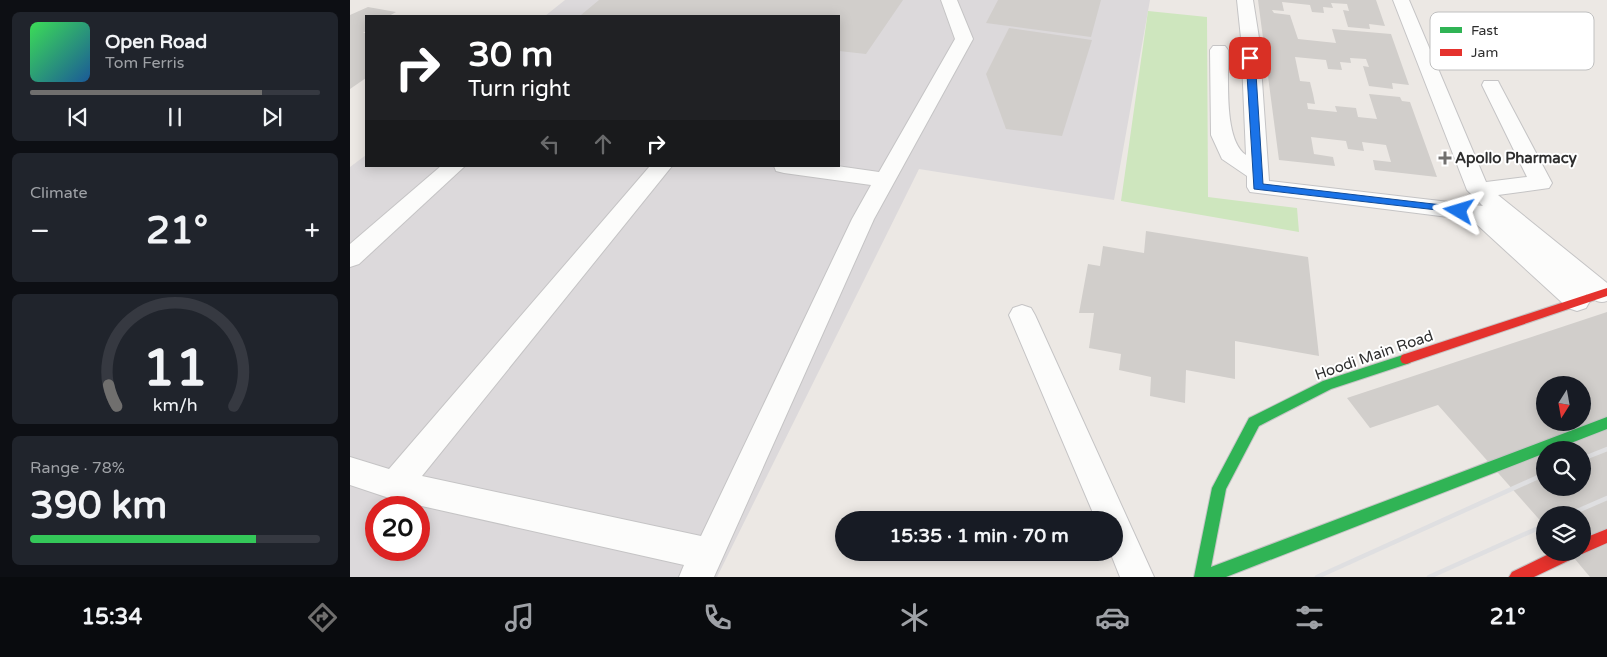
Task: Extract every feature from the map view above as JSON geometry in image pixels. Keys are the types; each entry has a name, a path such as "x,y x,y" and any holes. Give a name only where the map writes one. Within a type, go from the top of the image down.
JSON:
{"street":[{"name":"Hoodi Main Road","path":"1202,577 1219,488 1254,422 1327,385 1605,292"},
{"path":"1206,577 1607,422"},
{"path":"1591,543 1607,536"},
{"path":"1516,577 1551,561"}],"lane":[{"path":"350,471 395,485 702,565 859,228 964,39 949,0"},
{"path":"1245,0 1250,38 1258,187 1488,211 1605,292"},
{"path":"1401,0 1488,211 1576,301"},
{"path":"1219,50 1221,135 1229,154 1256,173"},
{"path":"1478,190 1541,183 1491,85"},
{"path":"350,258 454,167"},
{"path":"395,485 661,167"},
{"path":"791,167 885,180"},
{"path":"1022,316 1108,511"},
{"path":"1123,545 1137,577"}],"shaded area":[{"path":"565,0 1150,0 1114,200 919,169 717,577 350,577 350,167 365,156 365,167 840,167 840,15 546,15"}],"green space":[{"path":"1148,11 1207,17 1208,197 1297,208 1299,232 1121,201"}],"building":[{"path":"599,0 903,0 866,54 840,51 840,15 581,15"},
{"path":"998,0 1101,0 1091,37 986,23"},
{"path":"1258,0 1376,0 1385,26 1369,24 1370,29 1348,27 1343,10 1349,11 1347,4 1331,3 1333,8 1323,7 1324,13 1312,12 1310,5 1282,2 1284,11 1272,10 1274,13 1290,15 1298,39 1336,43 1332,29 1391,34 1409,85 1392,83 1393,89 1369,86 1363,66 1369,67 1366,59 1350,58 1351,63 1340,62 1342,70 1328,69 1326,60 1295,57 1300,81 1310,82 1315,104 1307,103 1308,109 1337,112 1335,106 1356,108 1358,117 1377,119 1369,94 1400,97 1402,101 1410,102 1437,177 1375,170 1373,160 1391,162 1386,145 1362,142 1364,151 1348,149 1346,141 1311,137 1314,154 1333,157 1335,166 1279,160"},
{"path":"368,7 396,12 391,15 365,15 365,32 363,33 365,33 365,79 350,89 350,15"},
{"path":"1009,28 1092,40 1062,136 1006,129 986,74"},
{"path":"1146,231 1308,257 1319,356 1235,341 1235,379 1186,370 1185,403 1150,396 1151,377 1119,370 1121,354 1089,348 1094,313 1079,313 1088,264 1100,266 1103,246 1144,253"},
{"path":"1607,312 1607,577 1590,577 1577,561 1591,561 1591,506 1536,506 1536,516 1438,405 1370,428 1347,398"}],"railway":[{"path":"1591,455 1607,449"},
{"path":"1317,577 1536,478"},
{"path":"1589,506 1607,498"},
{"path":"1429,577 1536,529"}],"traffic: fast":[{"path":"1202,577 1219,488 1254,422 1327,385 1406,359"},
{"path":"1206,577 1607,423"}],"traffic: jam":[{"path":"1406,359 1607,292"},
{"path":"1591,543 1607,536"},
{"path":"1517,577 1552,561"}],"place":[{"name":"Apollo Pharmacy","path":"1445,158"}],"route":[{"path":"1250,58 1258,187 1459,211"}]}
